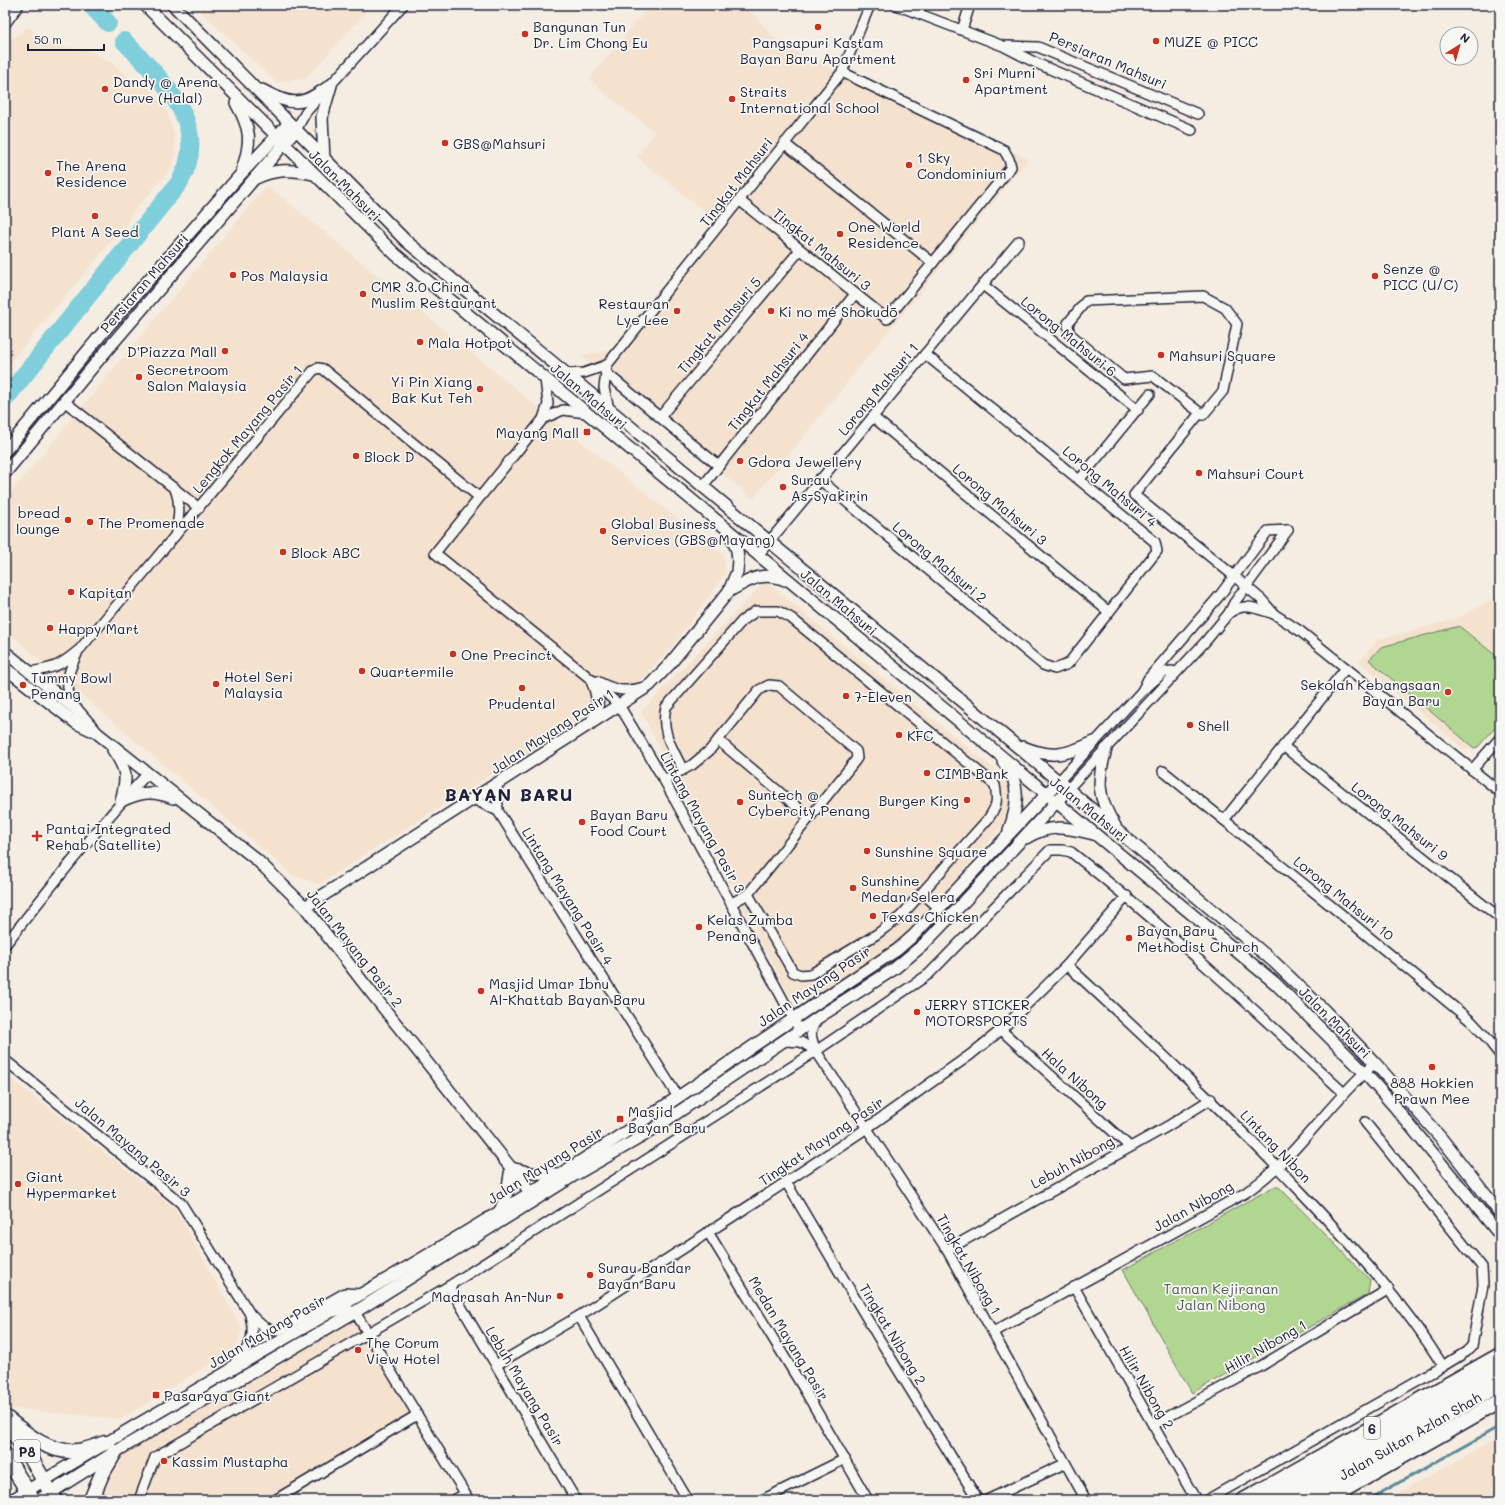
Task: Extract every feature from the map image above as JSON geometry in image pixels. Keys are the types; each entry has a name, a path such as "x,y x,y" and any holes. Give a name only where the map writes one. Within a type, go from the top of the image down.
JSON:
{"highway":[{"name":"Jalan Sultan Azlan Shah","path":"1271,1500 1500,1370"},
{"name":"Jalan Sultan Azlan Shah","path":"1299,1500 1500,1384"}],"main road":[{"name":"Jalan Sultan Azlan Shah","path":"1244,1500 1500,1355"},
{"name":"Jalan Sultan Azlan Shah","path":"1326,1500 1500,1401"},
{"path":"1486,1409 1500,1404"},
{"path":"5,1418 46,1446 62,1450 78,1451 110,1448 91,1500"},
{"name":"P8","path":"5,1424 24,1446 50,1491"},
{"name":"P8","path":"5,1455 29,1496"}],"street":[{"path":"5,24 19,5"},
{"name":"Jalan Mahsuri","path":"145,5 395,254 1275,983 1364,1072 1394,1106 1500,1235"},
{"name":"Jalan Mahsuri","path":"173,5 252,84 324,160 406,241 1059,781 1121,835 1274,962 1325,1011 1375,1063 1441,1138 1500,1213"},
{"name":"Persiaran Mahsuri","path":"5,451 104,330 241,174 275,136 292,126 306,112 403,5"},
{"name":"Tingkat Mahsuri","path":"606,368 842,72 870,5"},
{"name":"Persiaran Mahsuri","path":"896,5 1003,46 1036,63 1192,130"},
{"path":"962,30 970,5"},
{"name":"Persiaran Mahsuri","path":"1003,46 1038,47 1198,114"},
{"path":"784,143 933,263 1011,167 1004,150 842,72"},
{"path":"252,84 278,98 297,103 316,96 331,85"},
{"path":"324,160 322,117 331,85"},
{"path":"230,91 249,130 249,145 241,174"},
{"name":"Persiaran Mahsuri","path":"5,473 64,401 284,145 292,126"},
{"path":"254,179 266,174 289,170 313,174"},
{"name":"Tingkat Mahsuri 3","path":"739,200 887,319 933,263"},
{"name":"Lorong Mahsuri 1","path":"758,555 819,479 873,417 1019,241"},
{"name":"Tingkat Mahsuri 5","path":"660,417 800,250"},
{"name":"Lorong Mahsuri 6","path":"983,285 1138,410"},
{"name":"Tingkat Mahsuri 4","path":"703,486 855,294"},
{"path":"1203,296 1224,308 1237,324 1223,391 1203,415 1200,413 1153,376 1124,379 1069,333 1068,323 1086,301 1203,296"},
{"name":"Lorong Mahsuri 4","path":"925,354 1080,479 1155,542 1157,551 1068,664 1055,669 1043,665"},
{"name":"Lengkok Mayang Pasir 1","path":"29,672 63,664 80,649 313,371 318,368 323,369 479,498"},
{"path":"568,374 606,368"},
{"path":"606,368 604,388 609,409"},
{"path":"606,368 660,417 719,466"},
{"path":"546,379 548,404 543,419 435,553 590,679 616,690 638,689 650,685"},
{"path":"1080,479 1150,394"},
{"path":"64,401 199,508"},
{"path":"543,419 563,410 586,413"},
{"path":"1200,413 1134,495 1234,576 1262,600 1274,614 1300,631 1500,792"},
{"name":"Lorong Mahsuri 3","path":"873,417 1109,612"},
{"name":"Lorong Mahsuri 2","path":"819,479 1043,665"},
{"path":"175,488 180,513 175,537"},
{"name":"Jalan Mayang Pasir 1","path":"305,906 650,685 669,665 730,591 737,572 738,550 728,530"},
{"path":"1068,790 1176,673 1228,613 1288,530 1268,531 1234,576 1148,679 1142,691"},
{"name":"Jalan Mayang Pasir 1","path":"730,591 758,577 768,575 791,582"},
{"path":"1228,613 1238,607 1246,606 1274,614"},
{"path":"684,770 664,730 666,707 742,621 756,611 778,611 791,618 995,785 998,798 995,809 922,894 901,916 877,934 811,974 801,975 793,972 748,894"},
{"name":"Lengkok Mayang Pasir 1","path":"78,711 69,697 67,686 72,664 80,649"},
{"name":"Jalan Mayang Pasir 2","path":"5,652 78,711 101,736"},
{"name":"Jalan Mayang Pasir 2","path":"5,668 76,722 101,736 148,773 257,860 305,906 362,981 534,1196"},
{"path":"1224,820 1346,668"},
{"path":"1059,781 1142,691 1164,672 1172,671 1176,673"},
{"path":"590,679 598,696 596,712 590,724"},
{"name":"Lintang Mayang Pasir 3","path":"590,679 619,705 664,780 800,1031"},
{"path":"664,780 684,770 697,761 718,740 759,690 769,685 779,686 856,751 857,758 855,762 810,818 748,894 732,903"},
{"path":"101,736 119,758 126,779 121,802"},
{"path":"1472,770 1500,738"},
{"path":"718,740 810,818"},
{"path":"1013,743 1037,753 1055,755 1073,752 1094,742"},
{"name":"Lorong Mahsuri 9","path":"1283,746 1500,918"},
{"path":"991,748 1007,766 1016,785 1017,797 1014,816 1007,836"},
{"path":"1106,749 1100,771 1099,785 1104,805 1121,835"},
{"name":"Lorong Mahsuri 10","path":"1162,771 1335,909 1472,1022 1500,1055"},
{"path":"5,945 121,802 148,773"},
{"name":"Jalan Mayang Pasir","path":"110,1448 355,1312 534,1196 561,1174 678,1098 792,1018 897,950 914,935 1059,781"},
{"name":"Lintang Mayang Pasir 4","path":"496,785 498,811 678,1098"},
{"name":"Jalan Mayang Pasir","path":"39,1500 110,1448 227,1371 372,1288 500,1211 573,1176 643,1136 819,1017 894,969 923,944 1068,790"},
{"path":"121,802 138,794 152,792 160,793 185,803"},
{"path":"473,799 498,811"},
{"path":"1016,845 1035,833 1056,827 1066,827 1097,834"},
{"path":"139,1500 155,1457 449,1286 816,1051 929,974 1050,850 1071,852 1127,896 1232,988 1344,1093"},
{"path":"922,894 939,908"},
{"name":"Tingkat Mayang Pasir","path":"496,1365 579,1316 868,1128 1001,1030 1067,965 1127,896"},
{"name":"Lintang Nibon","path":"1067,965 1212,1100 1349,1242 1389,1289 1421,1331 1443,1366"},
{"path":"816,1051 810,1034 819,1017"},
{"name":"Hala Nibong","path":"1001,1030 1130,1147"},
{"path":"785,1041 801,1042 816,1051"},
{"name":"Tingkat Nibong 1","path":"816,1051 947,1250 1064,1464 1086,1500"},
{"name":"Jalan Mayang Pasir 3","path":"5,1060 181,1203 250,1314 254,1328 249,1348 227,1371"},
{"name":"Jalan Nibong","path":"993,1332 1245,1193 1278,1168 1344,1093 1375,1063"},
{"name":"Lebuh Nibong","path":"947,1250 1212,1100"},
{"path":"1208,1500 1443,1366 1466,1352 1472,1346 1483,1285 1482,1267 1365,1122"},
{"path":"500,1211 507,1193 512,1168 532,1173 561,1174"},
{"name":"Tingkat Nibong 2","path":"786,1182 881,1342 978,1500"},
{"name":"Medan Mayang Pasir","path":"708,1232 845,1459 868,1500"},
{"name":"Lebuh Mayang Pasir","path":"449,1286 576,1500"},
{"name":"Hilir Nibong 2","path":"1074,1287 1196,1500"},
{"path":"355,1312 360,1301 372,1288"},
{"name":"Hilir Nibong 1","path":"1153,1425 1261,1366 1389,1289"},
{"name":"Jalan Mayang Pasir 3","path":"250,1314 269,1330 278,1331 345,1293 361,1294"},
{"path":"327,1314 345,1309 355,1312 467,1497 454,1500"},
{"path":"579,1316 688,1500"},
{"path":"275,1500 417,1415"},
{"path":"762,1500 845,1459"},
{"path":"987,1500 1064,1464"},
{"name":"Jalan Mayang Pasir","path":"12,1500 50,1491"}],"shaded area":[{"path":"194,5 373,5 305,79 276,82"},
{"path":"650,5 746,5 780,44 1028,159 753,499 580,355 610,351 716,221 637,157 655,132 610,98 589,79"},
{"path":"28,26 46,44 88,50 112,63 136,83 141,78 165,108 174,134 176,156 170,170 133,212 129,220 9,364 5,365 5,43 22,32"},
{"path":"267,185 539,408 723,555 726,573 671,648 641,680 319,884 294,876 5,630 5,499"},
{"path":"765,581 1010,782 1011,815 907,937 808,1003 789,996 641,712"},
{"name":"Sekolah Kebangsaan Bayan Baru","path":"1500,595 1500,722 1478,747 1464,749 1359,662 1377,640 1458,618"},
{"path":"5,1074 175,1208 242,1329 236,1348 121,1419 5,1408"},
{"path":"358,1303 420,1412 272,1500 94,1500 118,1445"},
{"path":"1500,1437 1500,1500 1386,1500"}],"green space":[{"name":"Sekolah Kebangsaan Bayan Baru","path":"1459,626 1500,659 1500,722 1478,747 1474,748 1369,660 1381,647"},
{"name":"Taman Kejiranan Jalan Nibong","path":"1273,1187 1279,1187 1370,1280 1368,1294 1192,1393 1123,1270"}],"waterway":[{"path":"91,5 108,23"},
{"path":"5,399 179,183 188,162 190,142 187,123 178,105 167,88 153,71 124,41"},
{"path":"1368,1500 1500,1426"}],"place":[{"name":"Pangsapuri Kastam Bayan Baru Apartment","path":"818,27"},
{"name":"Bangunan Tun Dr. Lim Chong Eu","path":"525,34"},
{"name":"MUZE @ PICC","path":"1156,41"},
{"name":"Sri Murni Apartment","path":"966,80"},
{"name":"Dandy @ Arena Curve (Halal)","path":"105,89"},
{"name":"Straits International School","path":"732,99"},
{"name":"GBS@Mahsuri","path":"445,143"},
{"name":"1 Sky Condominium","path":"909,165"},
{"name":"The Arena Residence","path":"48,173"},
{"name":"Plant A Seed","path":"95,216"},
{"name":"One World Residence","path":"840,234"},
{"name":"Pos Malaysia","path":"233,275"},
{"name":"Senze @ PICC (U/C)","path":"1375,276"},
{"name":"CMR 3.0 China Muslim Restaurant","path":"363,294"},
{"name":"Restauran Lye Lee","path":"677,311"},
{"name":"Ki no mé Shokudō","path":"771,311"},
{"name":"Mala Hotpot","path":"420,342"},
{"name":"D'Piazza Mall","path":"225,351"},
{"name":"Mahsuri Square","path":"1161,355"},
{"name":"Secretroom Salon Malaysia","path":"139,377"},
{"name":"Yi Pin Xiang Bak Kut Teh","path":"480,389"},
{"name":"Mayang Mall","path":"587,432"},
{"name":"Block D","path":"356,456"},
{"name":"Gdora Jewellery","path":"740,461"},
{"name":"Mahsuri Court","path":"1199,473"},
{"name":"Surau As-Syakirin","path":"783,487"},
{"name":"bread lounge","path":"68,520"},
{"name":"The Promenade","path":"90,522"},
{"name":"Global Business Services (GBS@Mayang)","path":"603,531"},
{"name":"Block ABC","path":"283,552"},
{"name":"Kapitan","path":"71,592"},
{"name":"Happy Mart","path":"50,628"},
{"name":"One Precinct","path":"453,654"},
{"name":"Quartermile","path":"362,671"},
{"name":"Hotel Seri Malaysia","path":"216,684"},
{"name":"Tummy Bowl Penang","path":"23,685"},
{"name":"Prudental","path":"522,688"},
{"name":"Sekolah Kebangsaan Bayan Baru","path":"1448,692"},
{"name":"7-Eleven","path":"846,696"},
{"name":"Shell","path":"1190,725"},
{"name":"KFC","path":"899,735"},
{"name":"CIMB Bank","path":"927,773"},
{"name":"Burger King","path":"967,800"},
{"name":"Suntech @ Cybercity Penang","path":"740,802"},
{"name":"Bayan Baru Food Court","path":"582,822"},
{"name":"Pantai Integrated Rehab (Satellite)","path":"37,836"},
{"name":"Sunshine Square","path":"867,851"},
{"name":"Sunshine Medan Selera","path":"853,888"},
{"name":"Texas Chicken","path":"873,916"},
{"name":"Kelas Zumba Penang","path":"699,927"},
{"name":"Bayan Baru Methodist Church","path":"1129,938"},
{"name":"Masjid Umar Ibnu Al-Khattab Bayan Baru","path":"481,991"},
{"name":"JERRY STICKER MOTORSPORTS","path":"917,1012"},
{"name":"888 Hokkien Prawn Mee","path":"1432,1067"},
{"name":"Masjid Bayan Baru","path":"620,1119"},
{"name":"Giant Hypermarket","path":"18,1184"},
{"name":"Surau Bandar Bayan Baru","path":"590,1275"},
{"name":"Madrasah An-Nur","path":"560,1296"},
{"name":"The Corum View Hotel","path":"358,1350"},
{"name":"Pasaraya Giant","path":"156,1395"},
{"name":"Kassim Mustapha","path":"164,1461"}],"district":[{"name":"BAYAN BARU","path":"509,794"}]}
